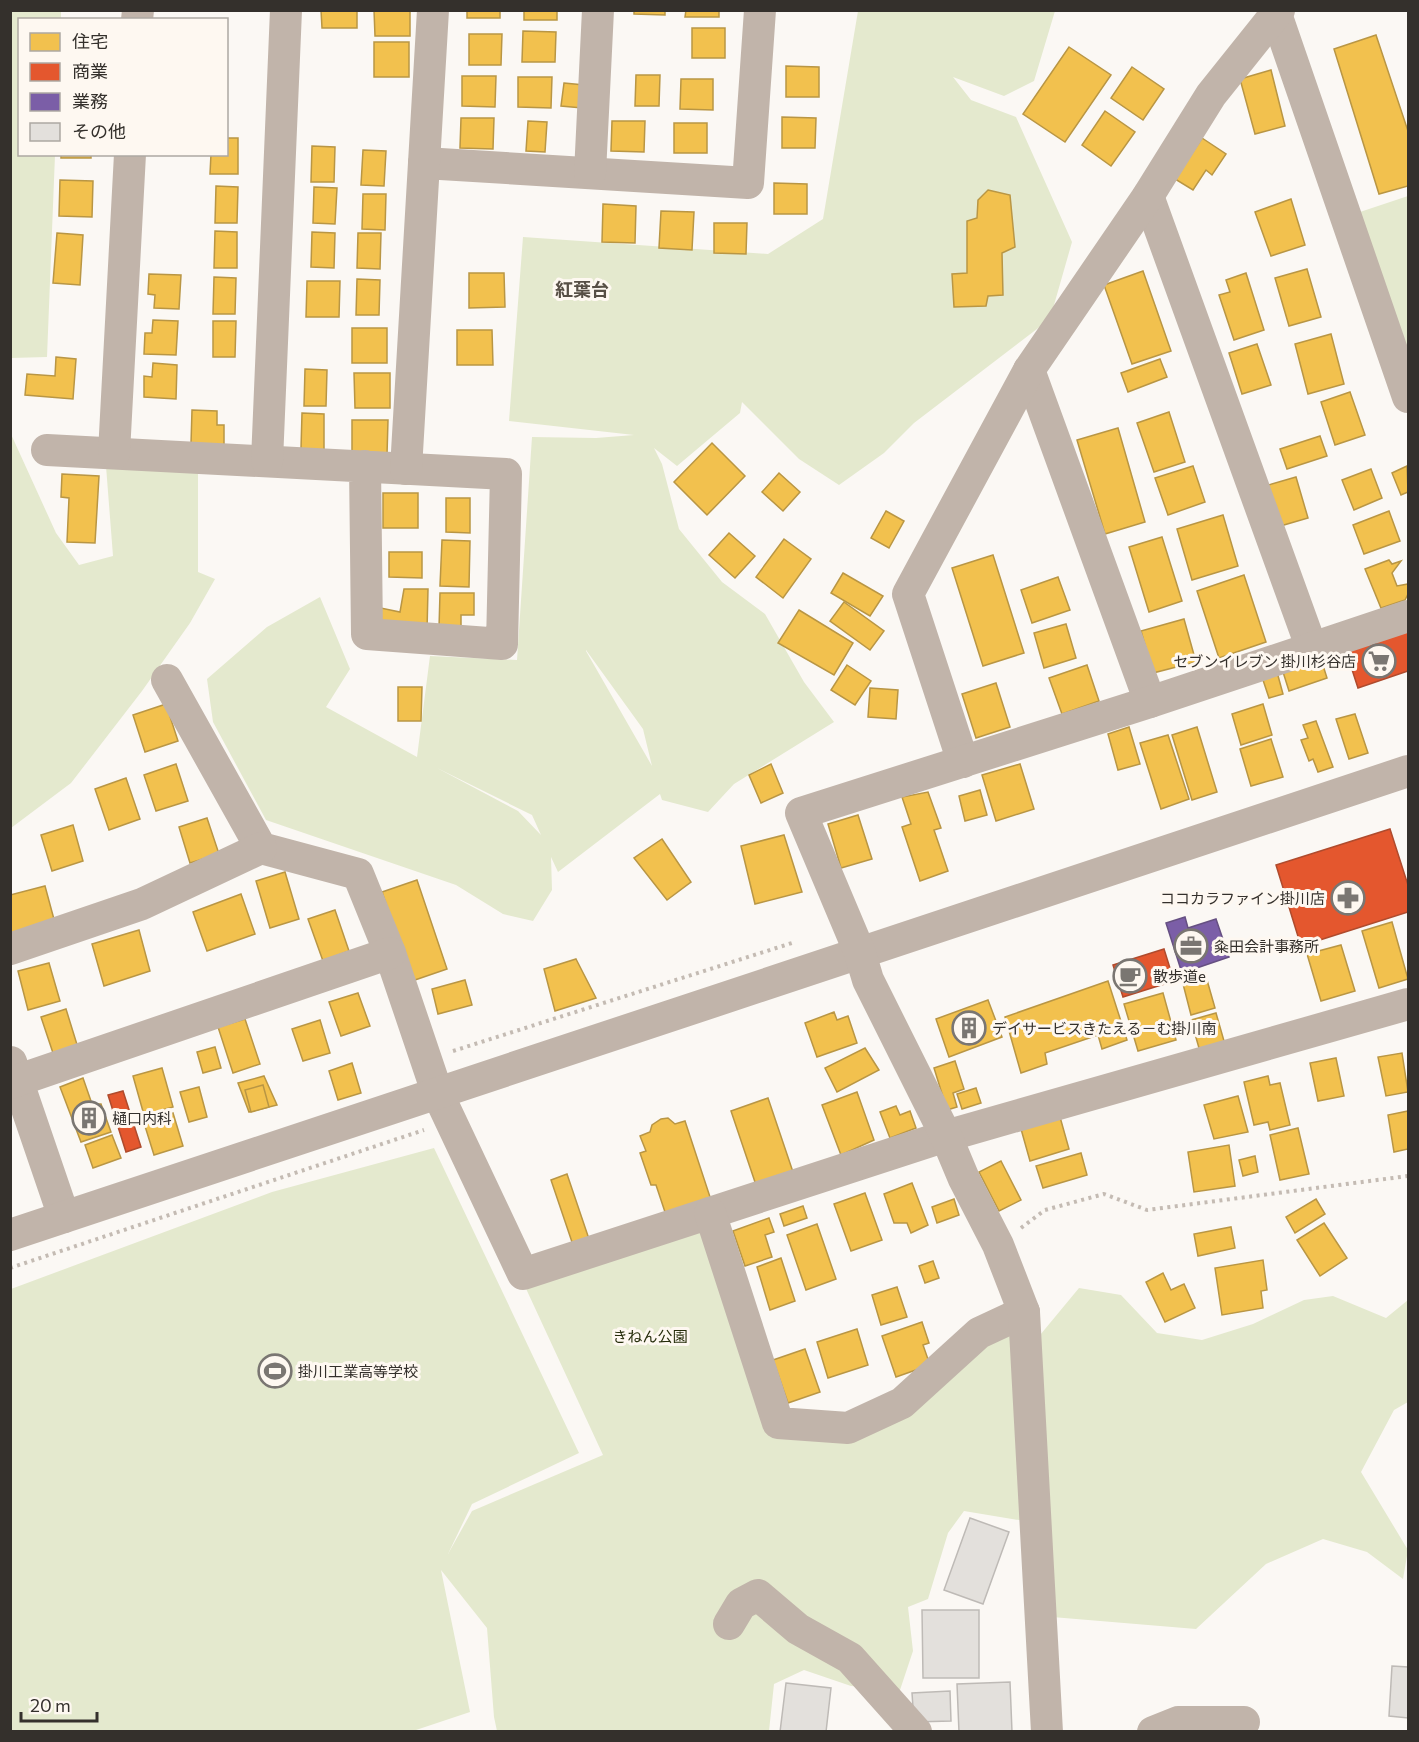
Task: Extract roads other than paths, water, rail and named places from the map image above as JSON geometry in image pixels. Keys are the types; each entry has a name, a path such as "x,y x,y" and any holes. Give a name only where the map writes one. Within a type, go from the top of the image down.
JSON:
{"street":[{"path":"267,461 286,10"},
{"path":"406,469 433,10"},
{"path":"590,173 598,10"},
{"path":"424,164 748,183 760,10"},
{"path":"963,762 908,594 1029,370 1148,196 1211,95 1276,12"},
{"path":"1276,12 1408,397"},
{"path":"114,453 130,156"},
{"path":"1148,196 1312,649"},
{"path":"1029,370 1150,702"},
{"path":"47,450 365,466 506,474 502,644 367,634 365,466"},
{"path":"1047,1731 1024,1312 998,1245 868,980 860,953 801,813 1150,702 1408,616"},
{"path":"167,680 261,848"},
{"path":"10,1235 1408,771"},
{"path":"10,949 142,903 261,848 358,873 390,953 437,1092 523,1274 946,1136 1408,1004"},
{"path":"64,1217 13,1075 390,953"},
{"path":"710,1214 778,1423 848,1428 902,1402 979,1333 1024,1312"},
{"path":"729,1624 741,1604 758,1595 798,1629 850,1658 916,1731"},
{"path":"1153,1731 1179,1722 1244,1722"}],"place":[{"name":"セブンイレブン 掛川杉谷店","path":"1379,661"},
{"name":"ココカラファイン掛川店","path":"1348,898"},
{"name":"粂田会計事務所","path":"1191,946"},
{"name":"散歩道e","path":"1130,976"},
{"name":"デイサービスきたえる－む掛川南","path":"969,1028"},
{"name":"樋口内科","path":"89,1118"},
{"name":"掛川工業高等学校","path":"275,1371"}],"district":[{"name":"紅葉台","path":"582,289"}],"park label":[{"name":"きねん公園","path":"650,1336"}]}
